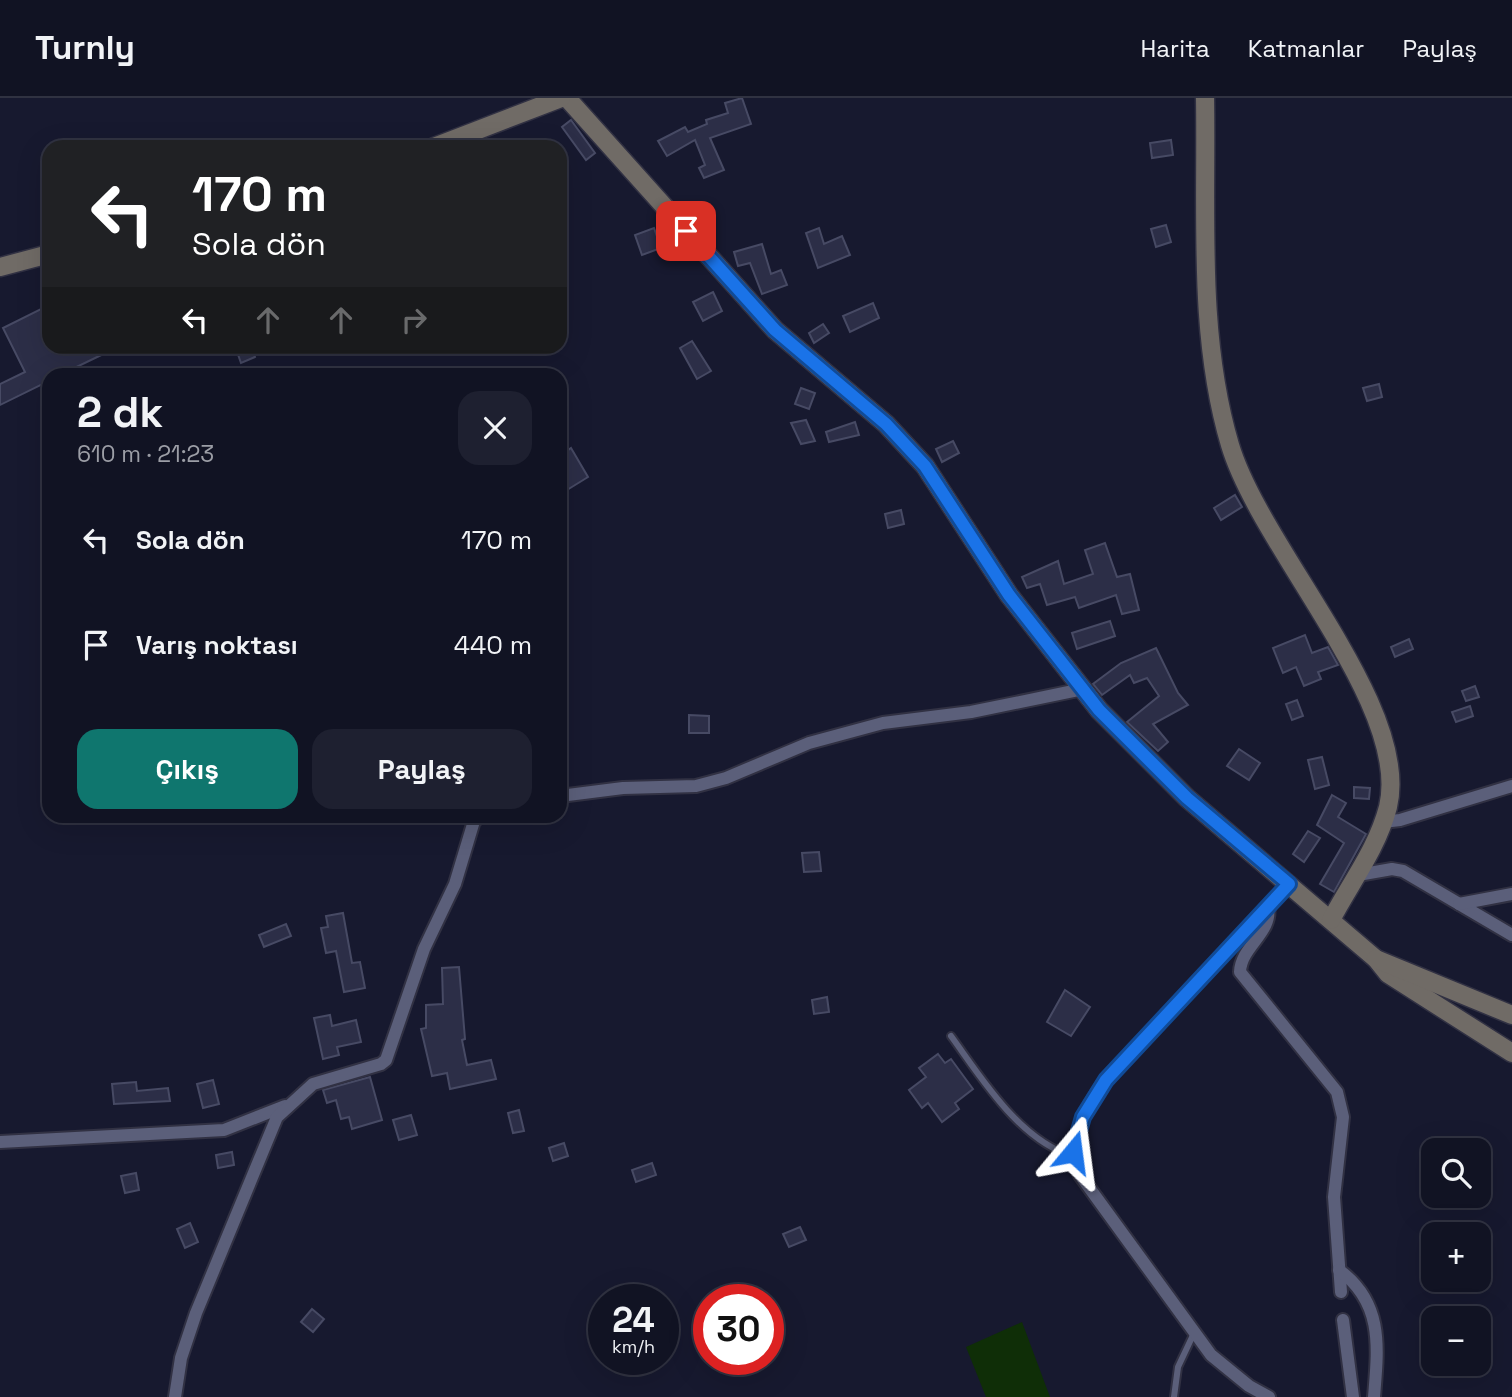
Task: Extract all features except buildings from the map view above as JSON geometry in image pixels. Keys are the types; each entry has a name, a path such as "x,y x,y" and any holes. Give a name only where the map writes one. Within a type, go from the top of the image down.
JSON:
{"street":[{"path":"451,140 561,98"},
{"path":"567,98 775,330 886,424 925,466 1009,595 1099,710 1187,798 1377,959 1388,974 1512,1053"},
{"path":"1205,98 1208,294 1219,395 1229,442 1239,474 1254,502 1370,700 1382,735 1390,784 1383,821 1331,920"},
{"path":"0,267 42,256"},
{"path":"567,795 623,788 696,786 726,778 810,743 883,723 971,712 1083,689"},
{"path":"1383,821 1399,820 1512,786"},
{"path":"175,1397 181,1358 195,1313 277,1117 313,1084 381,1064 386,1059 424,948 455,884 473,823"},
{"path":"1357,875 1392,869 1403,871 1512,935"},
{"path":"1269,1397 1232,1373 1211,1355 1080,1175 1074,1157 1083,1117 1106,1080 1289,884"},
{"path":"1459,904 1512,894"},
{"path":"1268,906 1267,925 1241,962 1240,972 1337,1092 1343,1117 1334,1197 1341,1292"},
{"path":"1377,959 1512,1015"},
{"path":"0,1142 223,1130 286,1106"},
{"path":"1339,1270 1355,1282 1375,1325 1378,1350 1374,1397"},
{"path":"1343,1320 1353,1397"}],"lane":[{"path":"951,1036 1012,1115 1054,1148 1074,1157"},
{"path":"1174,1397 1178,1367 1194,1333"}],"green space":[{"path":"1022,1322 1050,1397 986,1397 966,1347"}],"route":[{"path":"686,231 775,330 886,424 925,466 1009,595 1099,710 1187,798 1289,884 1106,1080 1083,1117 1073,1152"}]}
